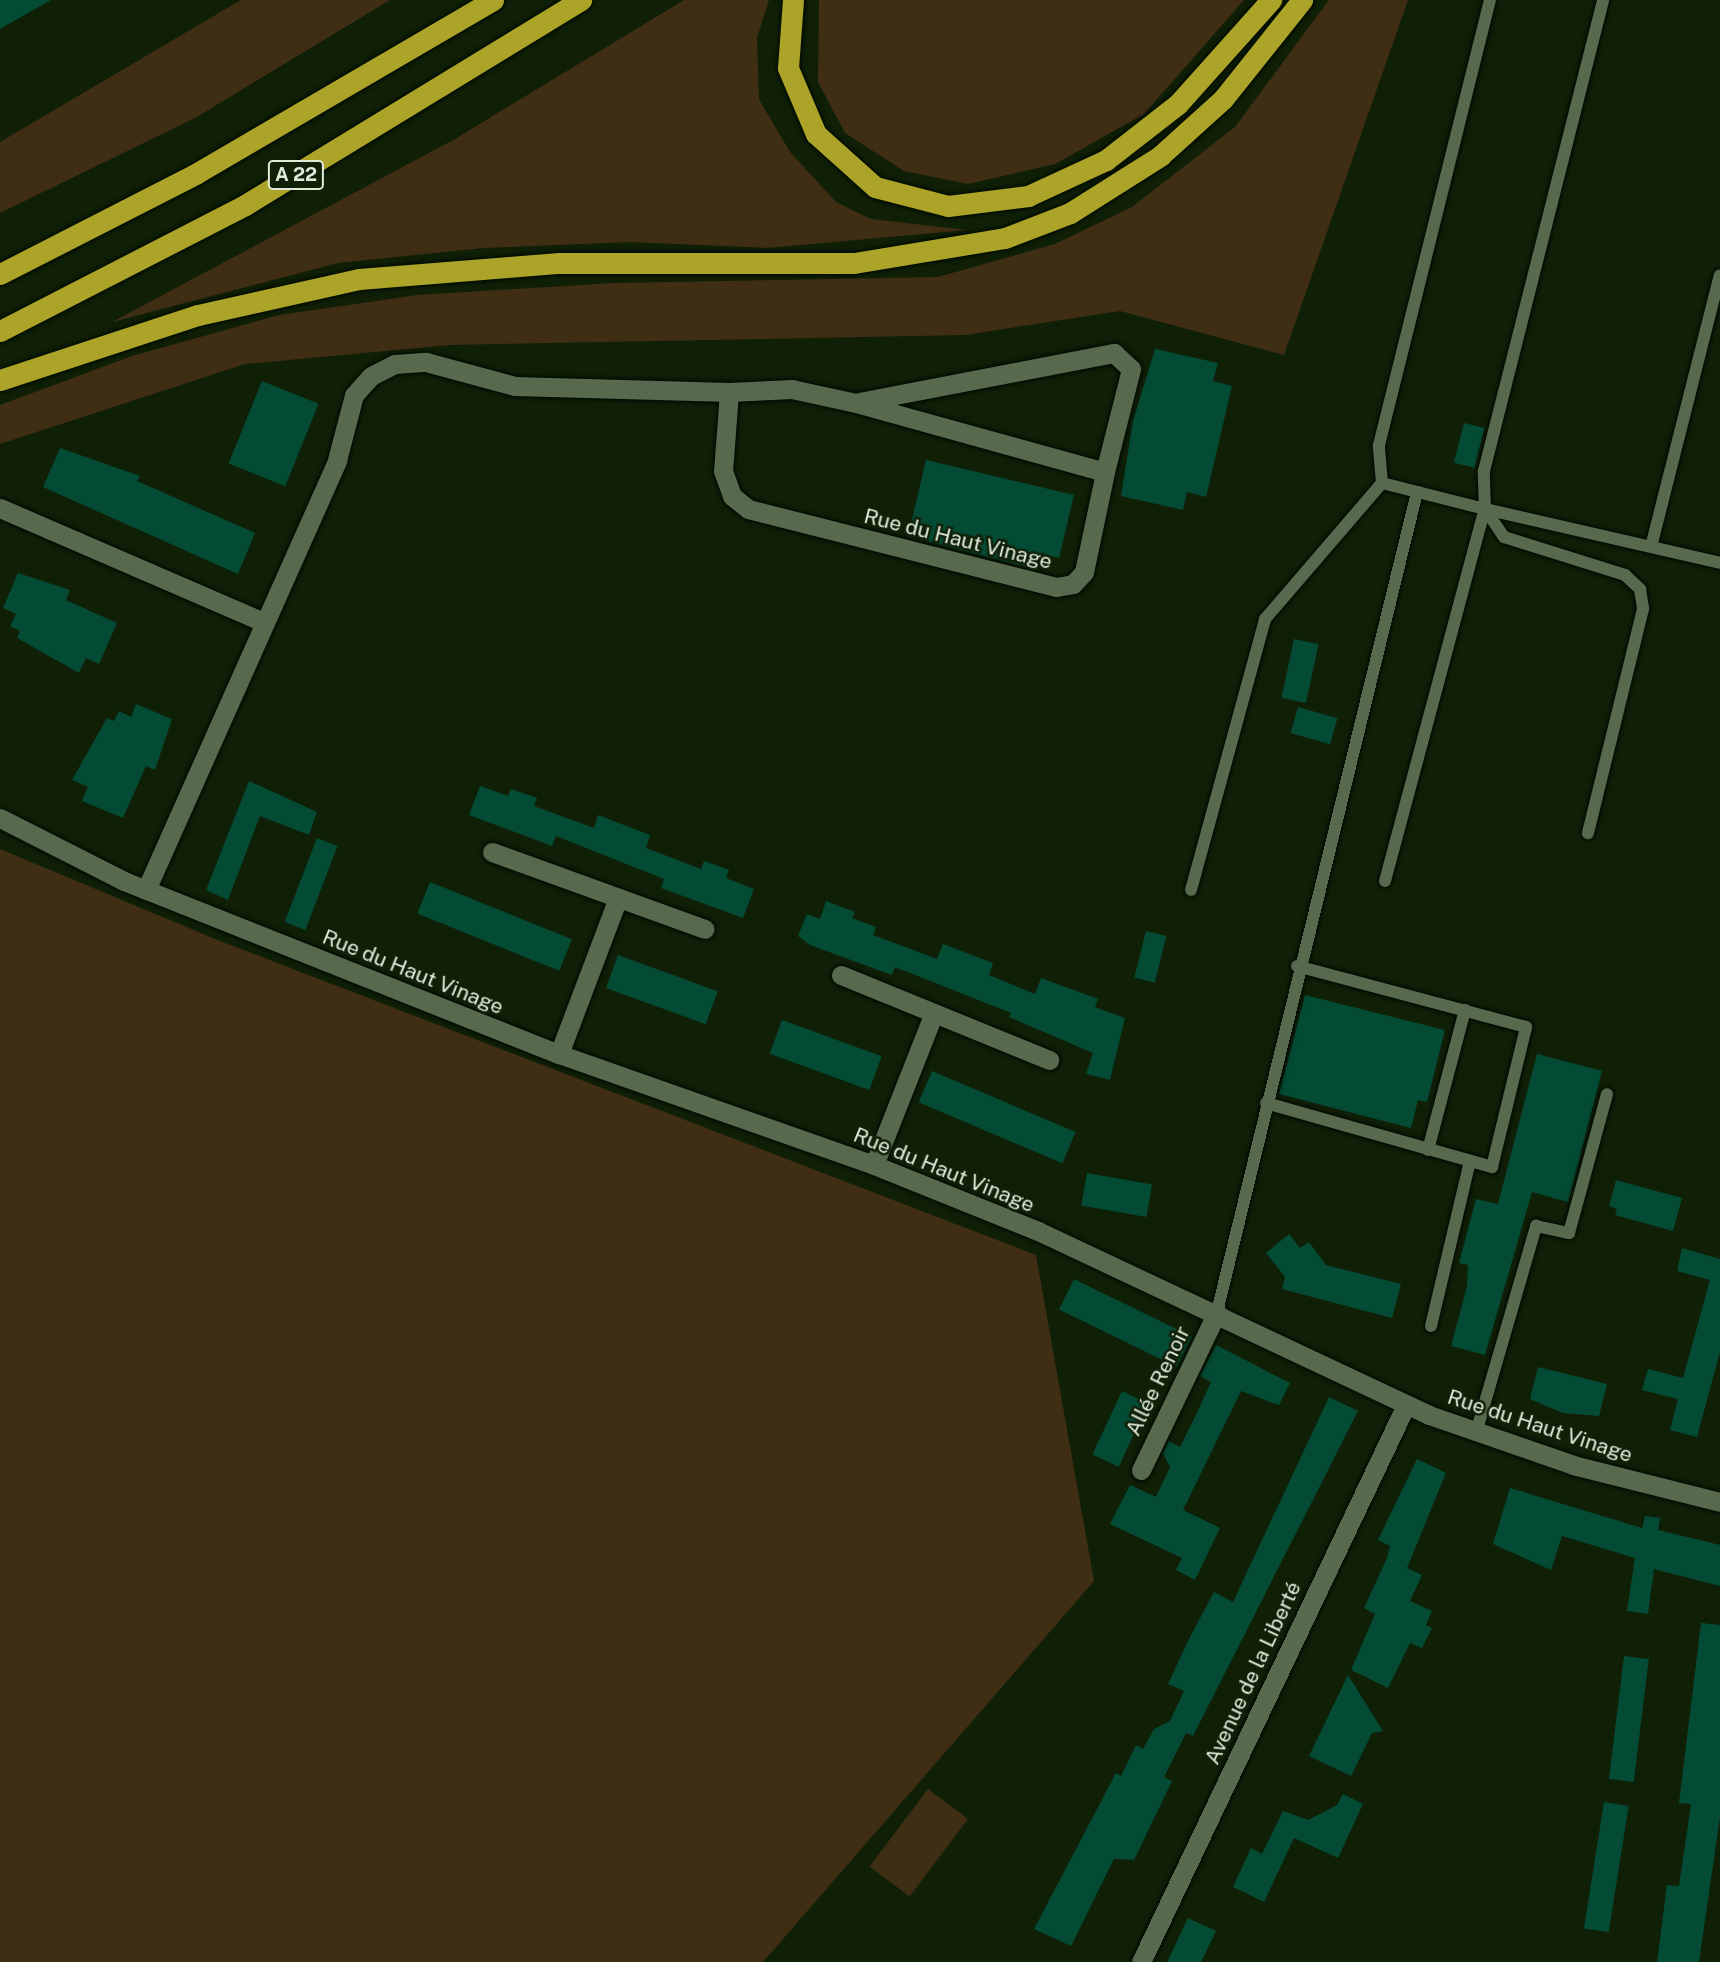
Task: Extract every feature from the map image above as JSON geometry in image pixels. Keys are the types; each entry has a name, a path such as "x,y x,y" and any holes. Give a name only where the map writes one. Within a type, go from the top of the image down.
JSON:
{"highway":[{"path":"440,31 482,0"},
{"name":"A 22","path":"0,274 197,173 493,0"},
{"name":"A 22","path":"0,331 245,205 581,0"},
{"path":"793,0 788,68 816,134 876,187 948,206 1028,196 1106,160 1178,104 1271,0"},
{"path":"0,380 198,315 359,279 547,263 854,263 1005,238 1070,213 1160,156 1223,99 1302,0"}],"street":[{"name":"Rue du Haut Vinage","path":"729,392 723,471 739,504 1056,587 1073,584 1084,572 1131,369 1114,353 856,403"},
{"path":"146,890 337,460 354,395 381,369 426,362 515,386 729,392 792,389 856,403 1105,472"},
{"path":"0,508 263,622"},
{"name":"Rue du Haut Vinage","path":"0,818 146,890 559,1054 874,1165 1217,1312 1406,1405 1476,1433 1720,1501"},
{"path":"492,852 705,929"},
{"path":"559,1054 618,898"},
{"path":"842,975 1049,1060"},
{"path":"874,1165 934,1013"},
{"name":"Allée Renoir","path":"1140,1470 1217,1312"},
{"name":"Avenue de la Liberté","path":"1140,1962 1406,1405"}],"lane":[{"path":"1191,890 1265,619 1382,483 1379,445 1490,0"},
{"path":"1385,881 1485,509 1483,471 1603,0"},
{"path":"1652,543 1720,275"},
{"path":"1382,483 1485,509 1652,543 1720,563"},
{"path":"1217,1312 1297,966 1417,492"},
{"path":"1485,509 1504,537 1625,575 1640,589 1643,609 1588,834"},
{"path":"1266,1103 1492,1167 1526,1027 1297,966"},
{"path":"1428,1150 1465,1010"},
{"path":"1476,1433 1536,1226 1569,1233 1607,1094"},
{"path":"1431,1326 1470,1161"}],"shaded area":[{"path":"241,0 390,0 195,118 0,213 0,142"},
{"path":"684,0 769,0 757,38 759,99 790,152 836,202 871,219 967,230 767,248 630,242 483,248 338,263 112,322 455,139"},
{"path":"819,0 1244,0 1144,114 1055,164 968,184 904,171 845,133 818,82"},
{"path":"1329,0 1408,0 1284,355 1120,311 965,335 450,345 245,364 0,444 0,405 132,356 279,315 418,295 614,283 938,277 1055,244 1132,207 1235,127"},
{"path":"0,849 215,939 1036,1255 1094,1581 763,1962 0,1962"},
{"path":"928,1789 968,1819 910,1897 870,1866"}],"building":[{"path":"0,0 51,0 0,29"},
{"path":"1155,349 1218,363 1213,381 1232,386 1206,497 1187,492 1183,510 1121,496 1133,421"},
{"path":"262,381 319,404 285,486 229,464"},
{"path":"1464,423 1484,428 1474,468 1454,463"},
{"path":"60,448 140,476 137,481 255,533 238,574 43,487"},
{"path":"926,460 1074,495 1059,558 1042,554 1038,570 926,541 929,528 911,524"},
{"path":"18,573 70,590 66,600 117,623 99,664 86,658 79,673 17,638 20,631 10,626 16,614 3,608"},
{"path":"1294,639 1318,644 1306,703 1282,698"},
{"path":"136,704 172,719 155,770 146,766 123,818 82,801 88,787 72,780 107,718 114,721 119,711 131,717"},
{"path":"1298,707 1337,718 1330,744 1291,733"},
{"path":"249,781 317,812 309,835 260,816 228,900 206,890"},
{"path":"480,786 508,796 511,789 537,798 534,806 594,828 598,815 650,835 646,848 701,869 704,861 729,870 726,878 754,889 743,918 661,888 664,879 556,836 552,846 469,815"},
{"path":"317,838 338,846 305,930 285,922"},
{"path":"430,882 572,939 559,971 417,914"},
{"path":"826,901 855,912 852,918 876,927 873,935 937,959 943,944 993,963 989,975 1035,994 1041,978 1098,999 1095,1007 1125,1018 1110,1080 1086,1074 1093,1053 1009,1017 1011,1013 895,967 892,975 810,945 798,936 807,914 820,919"},
{"path":"1146,931 1166,936 1155,983 1134,978"},
{"path":"618,955 718,991 706,1024 606,988"},
{"path":"1305,995 1445,1030 1427,1102 1418,1100 1411,1128 1279,1094"},
{"path":"782,1020 882,1056 869,1090 770,1054"},
{"path":"1537,1054 1602,1071 1568,1202 1532,1192 1485,1355 1451,1346 1467,1286 1468,1265 1459,1263 1476,1199 1498,1204"},
{"path":"932,1071 1076,1132 1062,1163 919,1102"},
{"path":"1087,1173 1152,1184 1146,1217 1081,1205"},
{"path":"1616,1180 1682,1198 1673,1231 1615,1215 1617,1209 1609,1206"},
{"path":"1289,1234 1300,1248 1309,1242 1326,1265 1401,1284 1392,1318 1282,1289 1285,1277 1266,1253"},
{"path":"1682,1248 1720,1259 1720,1352 1697,1437 1670,1430 1678,1399 1642,1390 1648,1369 1683,1378 1710,1280 1677,1271"},
{"path":"1074,1279 1192,1336 1177,1367 1059,1310"},
{"path":"1216,1345 1290,1383 1279,1405 1241,1391 1183,1510 1220,1528 1195,1580 1176,1570 1182,1558 1110,1524 1130,1485 1156,1497 1170,1467 1163,1453 1169,1441 1180,1447 1195,1417 1211,1382 1200,1376"},
{"path":"1538,1367 1607,1384 1599,1416 1563,1413 1530,1399"},
{"path":"1122,1391 1148,1403 1119,1467 1092,1454"},
{"path":"1329,1397 1358,1411 1193,1736 1186,1733 1164,1777 1172,1781 1134,1860 1114,1859 1071,1946 1034,1929 1116,1773 1121,1776 1136,1745 1143,1749 1154,1729 1170,1721 1184,1691 1168,1684 1188,1641 1214,1592 1233,1602"},
{"path":"1417,1459 1446,1473 1407,1568 1422,1575 1410,1601 1432,1611 1426,1625 1432,1628 1422,1648 1410,1643 1388,1688 1351,1670 1375,1614 1364,1608 1390,1546 1378,1540"},
{"path":"1510,1488 1642,1528 1645,1516 1660,1518 1658,1530 1720,1545 1720,1586 1654,1569 1648,1614 1627,1611 1635,1558 1562,1536 1551,1570 1493,1544"},
{"path":"1701,1623 1720,1625 1720,1817 1699,1962 1657,1962 1667,1885 1679,1886 1691,1804 1679,1803"},
{"path":"1624,1656 1649,1659 1634,1782 1609,1779"},
{"path":"1348,1675 1383,1731 1372,1733 1351,1776 1309,1756"},
{"path":"1343,1794 1363,1804 1338,1858 1294,1838 1264,1902 1233,1887 1251,1848 1262,1854 1283,1811 1308,1820 1337,1805"},
{"path":"1604,1802 1629,1806 1609,1932 1584,1928"},
{"path":"1188,1918 1216,1931 1201,1962 1167,1962"}]}
